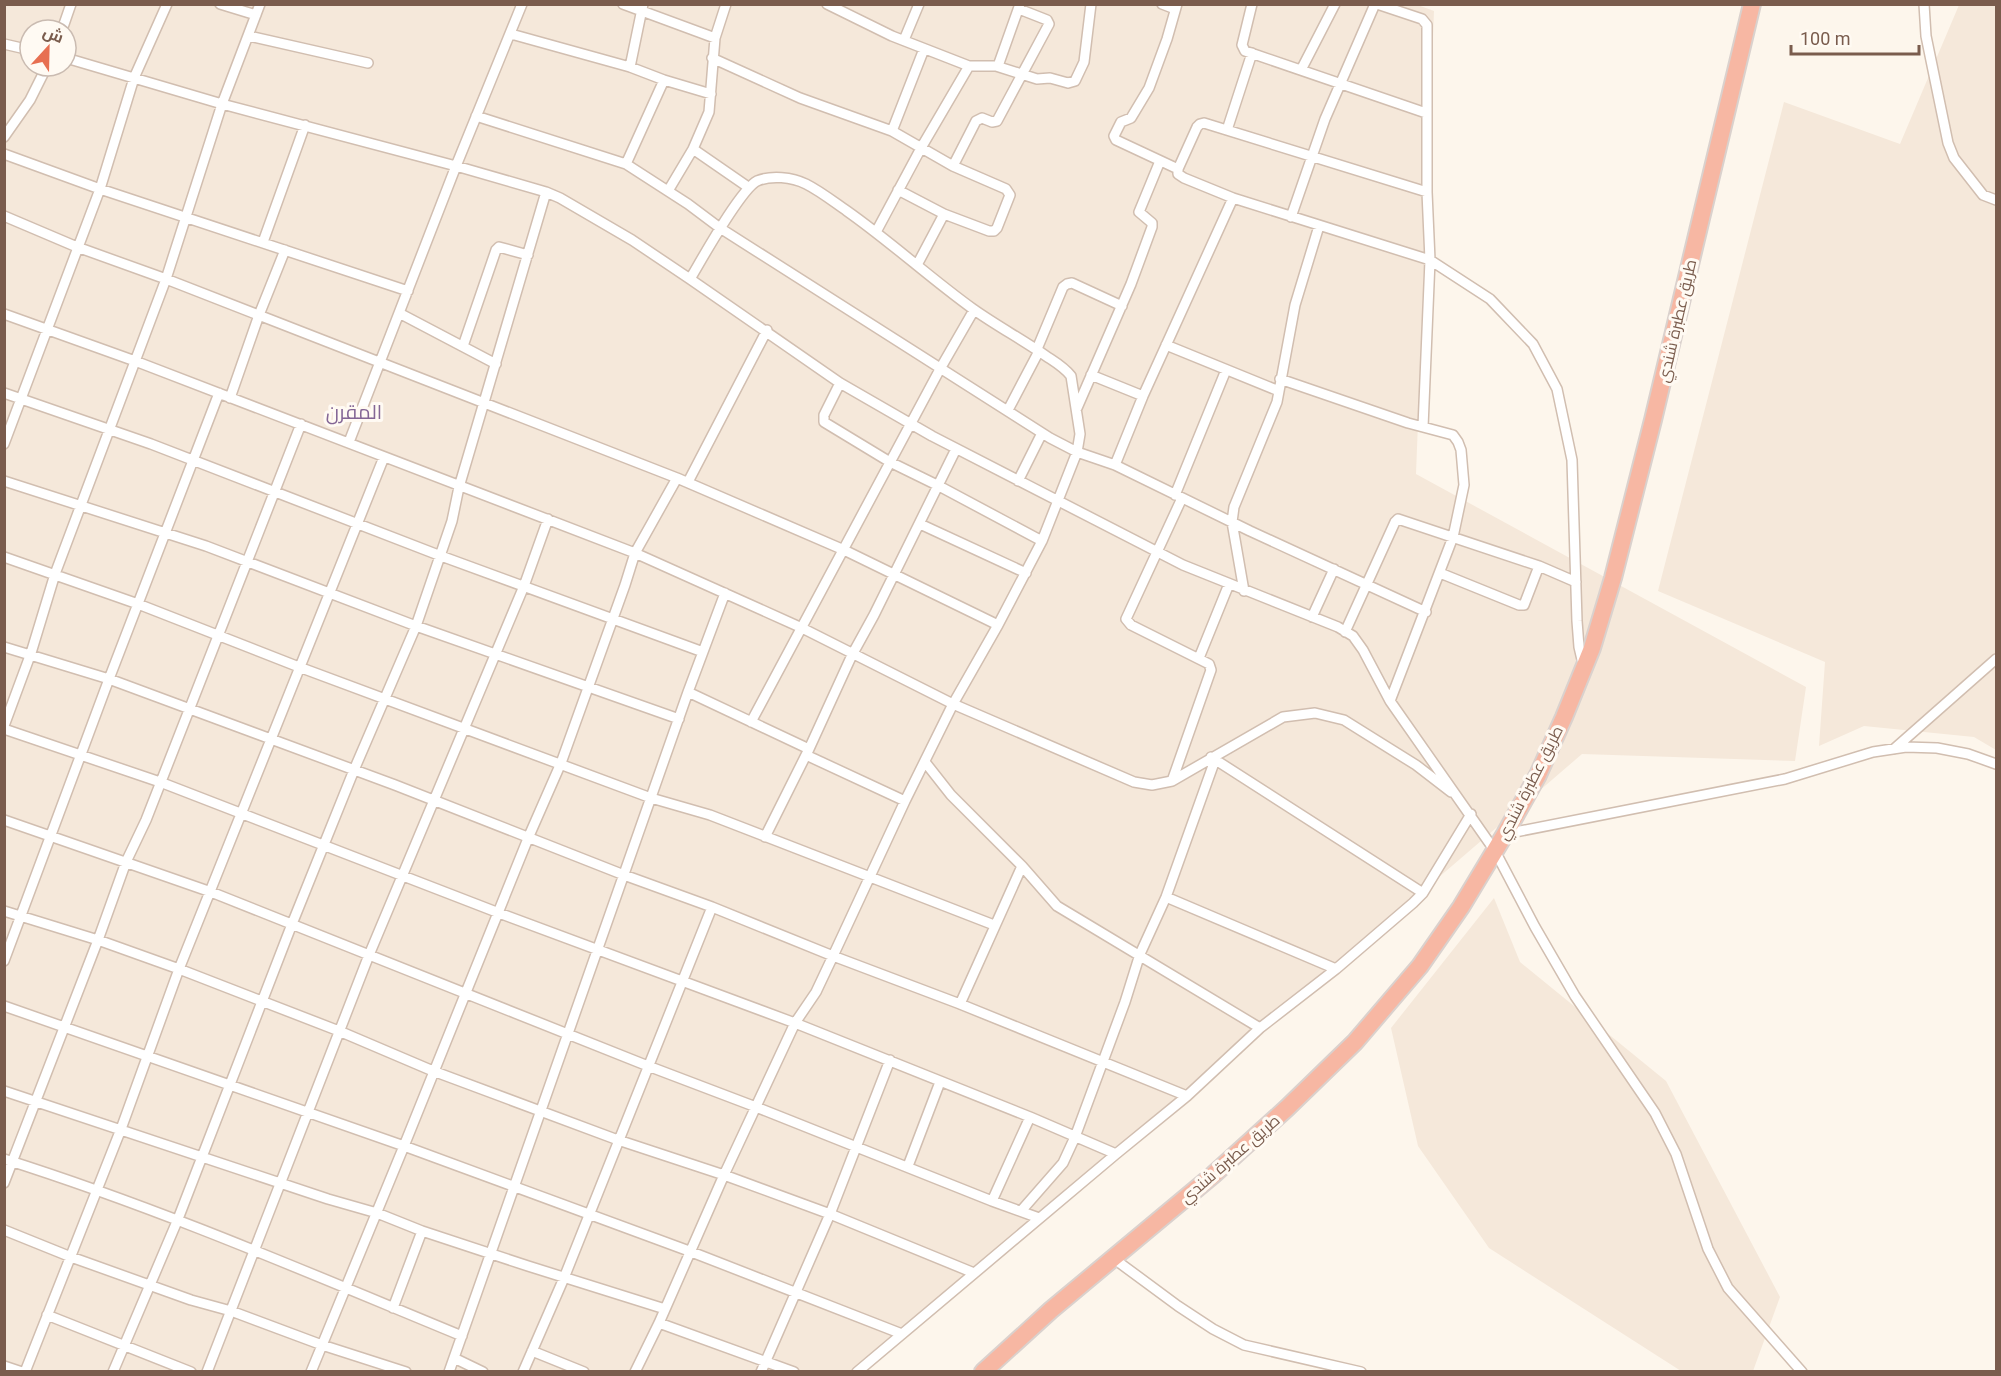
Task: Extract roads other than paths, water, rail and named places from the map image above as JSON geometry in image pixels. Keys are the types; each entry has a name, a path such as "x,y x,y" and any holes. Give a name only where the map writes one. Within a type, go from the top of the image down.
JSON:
{"highway":[{"name":"طريق عطبرة شندي","path":"983,1371 1051,1310 1213,1175 1355,1042 1420,966 1461,908 1505,834 1564,717 1592,648 1613,578 1634,500 1752,4"}],"street":[{"path":"4,444 100,189 134,78 167,4"},
{"path":"220,4 256,15"},
{"path":"260,4 222,104 166,279 55,574 31,654 4,727 160,782 498,913 598,948 795,1023 1116,1154"},
{"path":"349,442 456,166 522,4"},
{"path":"623,4 642,8 715,38"},
{"path":"668,191 693,149 709,112 715,38 726,4"},
{"path":"827,4 859,21 969,66 998,66 1023,76 1068,83 1075,81 1084,62 1091,4"},
{"path":"904,40 919,4"},
{"path":"1162,4 1176,7 1167,39 1149,88 1131,118 1120,122 1114,136 1116,141 1178,170"},
{"path":"1252,4 1242,45 1245,51 1426,112"},
{"path":"1301,69 1335,4"},
{"path":"1291,217 1339,83 1376,4 1422,19 1427,25 1426,192 1430,260 1423,427"},
{"path":"1924,4 1926,36 1953,158 1983,195 1996,200"},
{"path":"953,166 976,121 982,118 992,122 998,121 1049,22 1020,7 998,66"},
{"path":"630,67 642,8"},
{"path":"511,34 630,67 711,94"},
{"path":"249,36 368,63"},
{"path":"892,131 924,49"},
{"path":"1227,130 1252,53"},
{"path":"712,58 800,98 892,131 953,166 1006,189 1010,195 997,228 989,231 944,214 898,190"},
{"path":"78,62 222,104 546,192 584,211 690,279 767,330 840,383 956,449 1156,552 1244,591 1338,627 1353,636 1390,701 1495,851 1575,996 1655,1113 1676,1154 1708,1249 1728,1288 1802,1371"},
{"path":"876,232 969,66"},
{"path":"4,137 30,100 41,78"},
{"path":"626,164 664,80"},
{"path":"476,116 626,164 720,228 1042,433 1077,452 1115,465 1426,612"},
{"path":"1426,192 1204,123 1200,124 1178,170 1178,174 1184,178 1233,198 1430,260 1490,299 1533,344 1557,389 1572,460 1579,647 1584,667"},
{"path":"263,243 305,125"},
{"path":"693,149 748,187"},
{"path":"4,154 100,189 408,291"},
{"path":"1076,410 1122,306 1152,227 1152,223 1139,212 1160,161"},
{"path":"635,1371 795,1023 816,992 953,704 998,626 1042,541 1077,452 1080,434 1071,376 1066,370 974,310 876,232 821,192 803,182 784,177 772,178 758,181 748,187 720,228 690,279"},
{"path":"113,1371 178,1219 354,770 416,626 452,520 459,487 546,192"},
{"path":"1115,465 1143,396 1233,198"},
{"path":"917,265 944,214"},
{"path":"4,216 77,247 166,279 688,482 844,550 998,626"},
{"path":"1244,591 1232,522 1238,498 1277,402 1295,305 1319,226"},
{"path":"463,346 496,250 499,247 528,255"},
{"path":"230,398 285,250"},
{"path":"1008,410 1067,284 1072,283 1122,306"},
{"path":"751,722 940,369 974,310"},
{"path":"399,313 496,364"},
{"path":"4,314 349,442 459,487 634,553 802,628 953,704 1134,782 1152,785 1172,781 1283,717 1315,713 1344,720 1416,765 1460,799"},
{"path":"688,482 767,330"},
{"path":"1166,345 1279,391"},
{"path":"1172,781 1211,670 1209,664 1199,658 1131,625 1126,619 1156,552 1226,370"},
{"path":"1091,375 1143,396"},
{"path":"1280,379 1423,427 1454,435 1461,450 1464,485 1453,537 1390,701"},
{"path":"840,383 824,415 824,422 890,462 1042,541"},
{"path":"4,393 110,429 441,556 703,652"},
{"path":"4,961 219,393"},
{"path":"4,1183 9,1160 35,1102 126,862 146,820 301,424"},
{"path":"1018,481 1042,433"},
{"path":"765,837 852,655 956,449"},
{"path":"4,1366 23,1371 71,1257 121,1129 179,969 384,457"},
{"path":"311,1371 529,836 561,763 613,619 634,553 677,478"},
{"path":"4,482 82,505 247,561 416,626 679,719"},
{"path":"207,1371 369,955 524,586 548,519"},
{"path":"1345,632 1398,519 1539,566 1576,582"},
{"path":"920,524 1026,573"},
{"path":"4,557 138,604 299,667 651,798 710,815 994,926"},
{"path":"1440,573 1524,605 1539,566"},
{"path":"1312,617 1334,569"},
{"path":"1199,658 1229,584"},
{"path":"449,1371 725,593"},
{"path":"4,647 109,679 529,836 1102,1060 1187,1096"},
{"path":"1894,749 1996,659"},
{"path":"688,692 905,801"},
{"path":"1505,834 1785,779 1873,752 1906,747 1937,748 1968,754 1996,764"},
{"path":"1213,759 1423,893"},
{"path":"1021,1211 1063,1163 1075,1137 1125,1002 1140,954 1166,897 1213,759"},
{"path":"925,762 951,795 1022,866 1058,906 1260,1028"},
{"path":"857,1371 1187,1096 1260,1028 1336,969 1423,893 1471,814"},
{"path":"4,820 211,892 648,1066 1039,1218"},
{"path":"960,1004 1022,866"},
{"path":"1166,897 1336,969"},
{"path":"524,1371 564,1278 712,907"},
{"path":"4,911 98,940 179,969 262,1000 433,1071 618,1140 724,1175 830,1214 974,1273"},
{"path":"4,1006 64,1025 404,1146 795,1291 902,1334"},
{"path":"761,1371 830,1214 890,1060"},
{"path":"908,1166 940,1082"},
{"path":"4,1091 377,1213 422,1231 564,1278 665,1309"},
{"path":"992,1201 1030,1117"},
{"path":"9,1160 178,1219 462,1336"},
{"path":"4,1230 191,1300 231,1311 322,1345 406,1371"},
{"path":"393,1308 422,1231"},
{"path":"1113,1258 1178,1306 1213,1329 1244,1345 1361,1371"},
{"path":"46,1316 125,1344 191,1371"},
{"path":"659,1323 794,1371"},
{"path":"532,1351 584,1371"},
{"path":"454,1358 483,1371"}],"district":[{"name":"المقرن","path":"354,412"}]}
